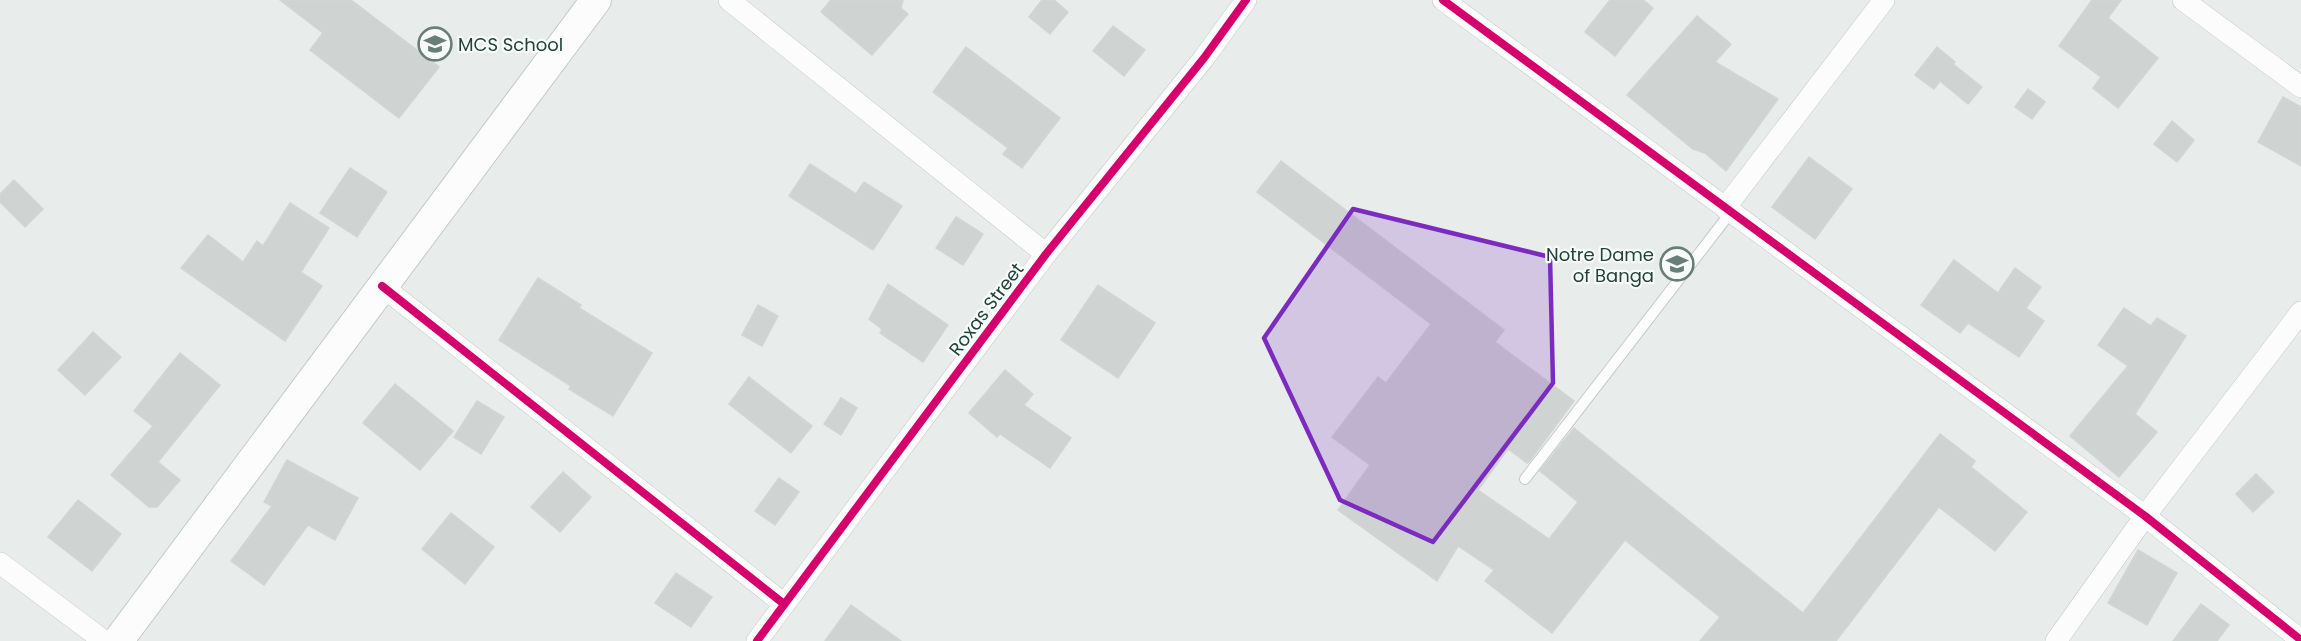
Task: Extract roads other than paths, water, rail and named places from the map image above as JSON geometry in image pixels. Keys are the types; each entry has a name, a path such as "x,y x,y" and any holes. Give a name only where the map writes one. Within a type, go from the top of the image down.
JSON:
{"main road":[{"path":"118,641 596,0"}],"street":[{"path":"729,0 1046,254"},
{"name":"Roxas Street","path":"757,641 1046,254 1204,58 1246,0"},
{"path":"1443,0 2145,516 2301,640"},
{"path":"1728,210 1884,0"},
{"path":"2183,0 2301,87"},
{"path":"382,286 784,604"},
{"path":"2056,641 2145,516 2301,312"},
{"path":"0,563 104,641"}],"lane":[{"path":"1525,479 1728,210"}],"place":[{"name":"MCS School","path":"435,44"},
{"name":"Notre Dame of Banga","path":"1677,264"}]}
